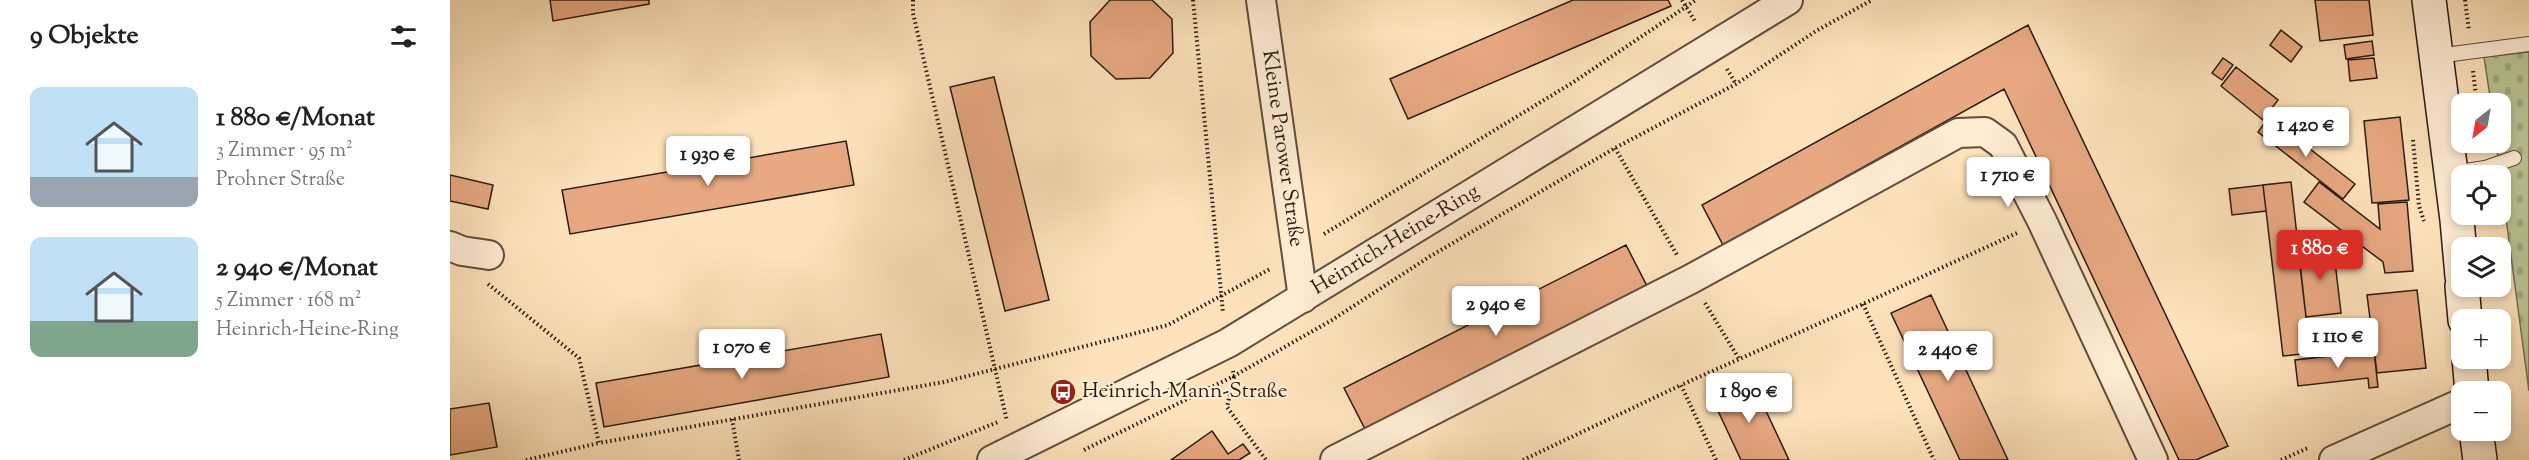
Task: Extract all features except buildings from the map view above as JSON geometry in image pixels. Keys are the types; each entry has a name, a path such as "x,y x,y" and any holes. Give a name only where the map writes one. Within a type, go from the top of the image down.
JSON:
{"main road":[{"path":"2429,0 2451,173"},
{"path":"2477,441 2480,460"}],"street":[{"name":"Kleine Parower Straße","path":"1261,0 1303,298"},
{"name":"Heinrich-Heine-Ring","path":"1003,455 1228,343 1788,0"},
{"path":"1335,460 1691,279 1958,133 1985,132 2003,145 2042,221 2153,460"},
{"path":"2334,460 2451,408"}],"lane":[{"path":"2437,56 2529,44"},
{"path":"2494,165 2514,158"}],"path":[{"path":"913,0 913,13 1007,419 1003,455"},
{"path":"1193,0 1220,296 1234,376 1227,407 1266,460"},
{"path":"526,460 599,443 944,382 1168,325 1278,265 1297,251 1572,82 1696,0"},
{"path":"1074,455 1234,376 1332,320 1440,251 1615,148 1736,84 1816,31 1872,0"},
{"path":"1523,460 1681,385 2042,221"},
{"path":"467,251 475,273 579,358 599,443"},
{"path":"1863,304 1934,460"},
{"path":"1681,385 1716,460"},
{"path":"732,419 739,460"},
{"path":"904,460 1007,419"}],"green space":[{"path":"2529,52 2529,391 2511,256 2511,237 2509,237 2507,225 2511,225 2511,165 2499,165 2497,153 2511,153 2511,93 2489,93 2484,57"}],"place":[{"name":"Heinrich-Mann-Straße","path":"1063,392"}]}
